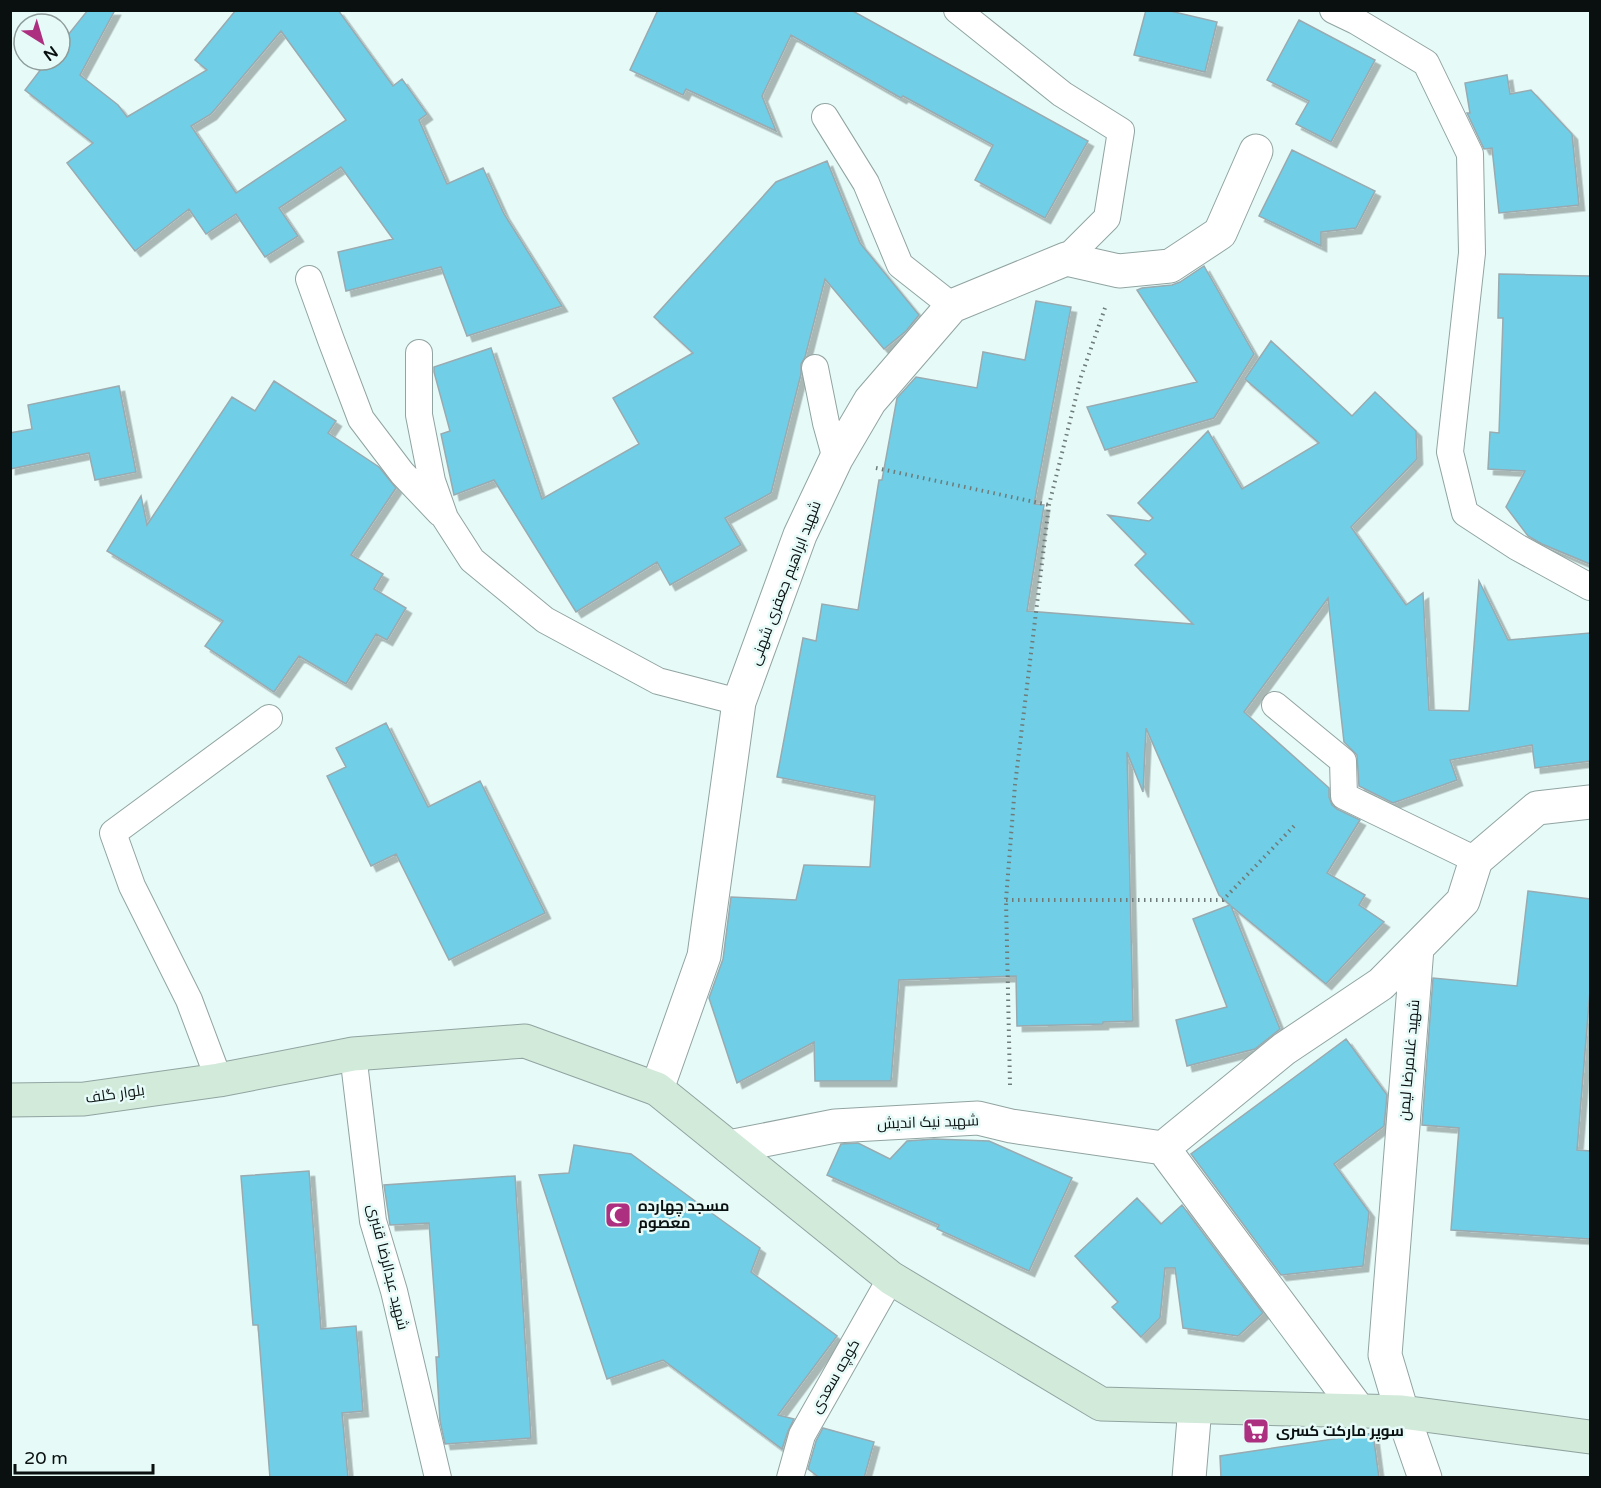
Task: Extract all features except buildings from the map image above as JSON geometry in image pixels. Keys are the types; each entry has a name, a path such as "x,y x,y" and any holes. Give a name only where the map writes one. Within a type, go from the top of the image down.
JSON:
{"street":[{"path":"1066,259 1119,271 1170,266 1220,233 1256,152"},
{"name":"شهید ابراهیم جعفری شهنی","path":"657,1089 704,956 739,702 800,536 836,459 870,401 952,306 1066,259"},
{"path":"1359,1411 1164,1148 1284,1049 1381,984 1463,901 1476,860 1537,808 1590,802"},
{"name":"شهید غلامرضا لیمن","path":"1418,948 1385,1355 1425,1478"},
{"name":"بلوار گلف","path":"10,1100 84,1099 219,1080 353,1054 525,1041 657,1089 891,1278 1101,1404 1402,1413 1590,1437"},
{"name":"شهید نیک اندیش","path":"729,1147 835,1126 978,1118 1164,1148"},
{"path":"1189,1478 1195,1407"}],"lane":[{"path":"957,10 1062,94 1121,131 1107,218 1066,259"},
{"path":"1333,10 1356,21 1426,63 1470,154 1472,253 1450,452 1465,513 1517,547 1590,587"},
{"path":"825,117 866,183 900,265 952,306"},
{"path":"309,279 361,419 402,473 445,518 472,560 545,620 658,681 739,702"},
{"path":"419,353 419,415 432,481 445,518"},
{"path":"815,368 836,459"},
{"path":"1275,705 1343,761 1344,796 1476,860"},
{"path":"219,1080 189,1000 132,886 113,833 269,718"},
{"name":"شهید عبدالرضا قنبری","path":"353,1054 373,1221 394,1291 438,1478"},
{"name":"کوچه سعدی","path":"790,1478 801,1435 891,1278"}],"path":[{"path":"1011,1125 1006,900 1015,785 1049,505 1081,377 1119,271"},
{"path":"836,459 1049,505"},
{"path":"1006,900 1223,900 1296,824"}],"place":[{"name":"مسجد چهارده معصوم","path":"618,1215"},
{"name":"سوپر مارکت کسری","path":"1256,1431"}]}
